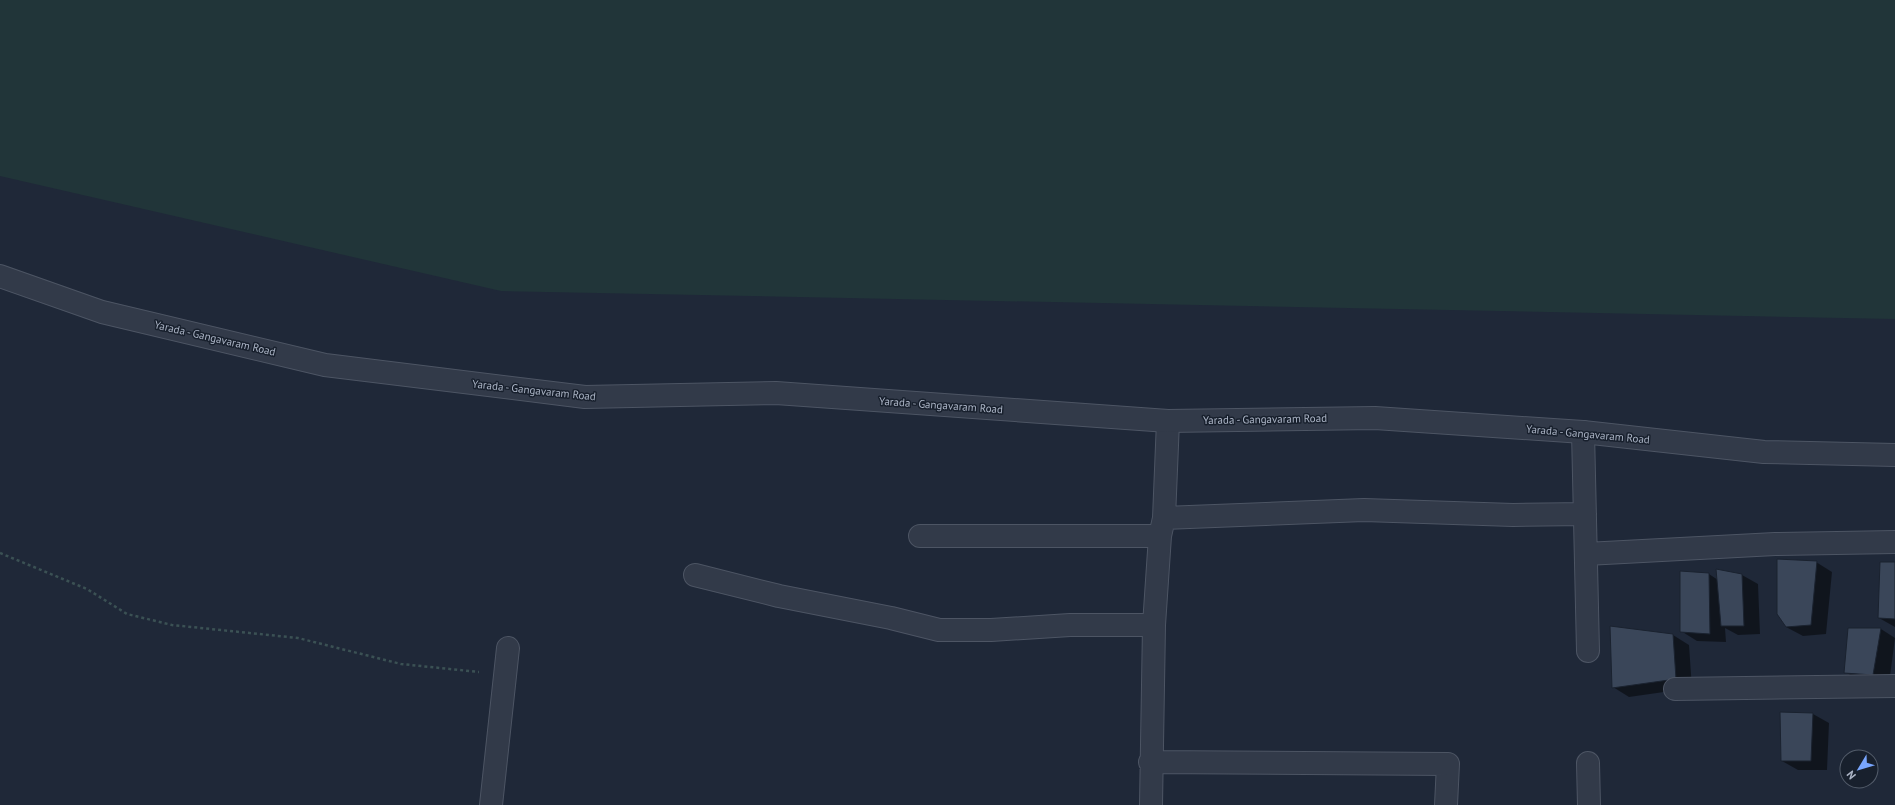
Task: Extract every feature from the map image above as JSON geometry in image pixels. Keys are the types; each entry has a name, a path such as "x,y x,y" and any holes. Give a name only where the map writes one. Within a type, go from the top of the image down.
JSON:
{"street":[{"name":"Yarada - Gangavaram Road","path":"0,276 102,312 325,365 585,397 776,393 1168,421 1375,418 1583,432 1764,452 1895,455"},
{"path":"1151,805 1150,762 1154,625 1162,527 1168,421"},
{"path":"1583,432 1588,651"},
{"path":"920,536 1162,527 1364,510 1513,515 1585,514"},
{"path":"1586,554 1776,544 1895,542"},
{"path":"695,575 779,596 891,618 938,630 991,630 1070,625 1154,625"},
{"path":"491,805 508,648"},
{"path":"1675,690 1895,686"},
{"path":"1150,762 1448,764 1446,805"},
{"path":"1588,763 1589,805"}],"path":[{"path":"0,553 87,589 127,614 172,625 298,638 401,664 505,674"}],"green space":[{"path":"0,0 1895,0 1895,319 501,291 0,176"}],"building":[{"path":"1777,559 1817,561 1811,625 1786,627 1777,614"},
{"path":"1880,562 1895,562 1895,619 1878,618"},
{"path":"1716,569 1742,574 1744,626 1721,626"},
{"path":"1680,571 1709,573 1710,634 1680,632"},
{"path":"1610,626 1673,634 1676,679 1612,688"},
{"path":"1848,628 1881,628 1873,675 1844,673"},
{"path":"1780,712 1813,713 1811,761 1781,761"}]}
